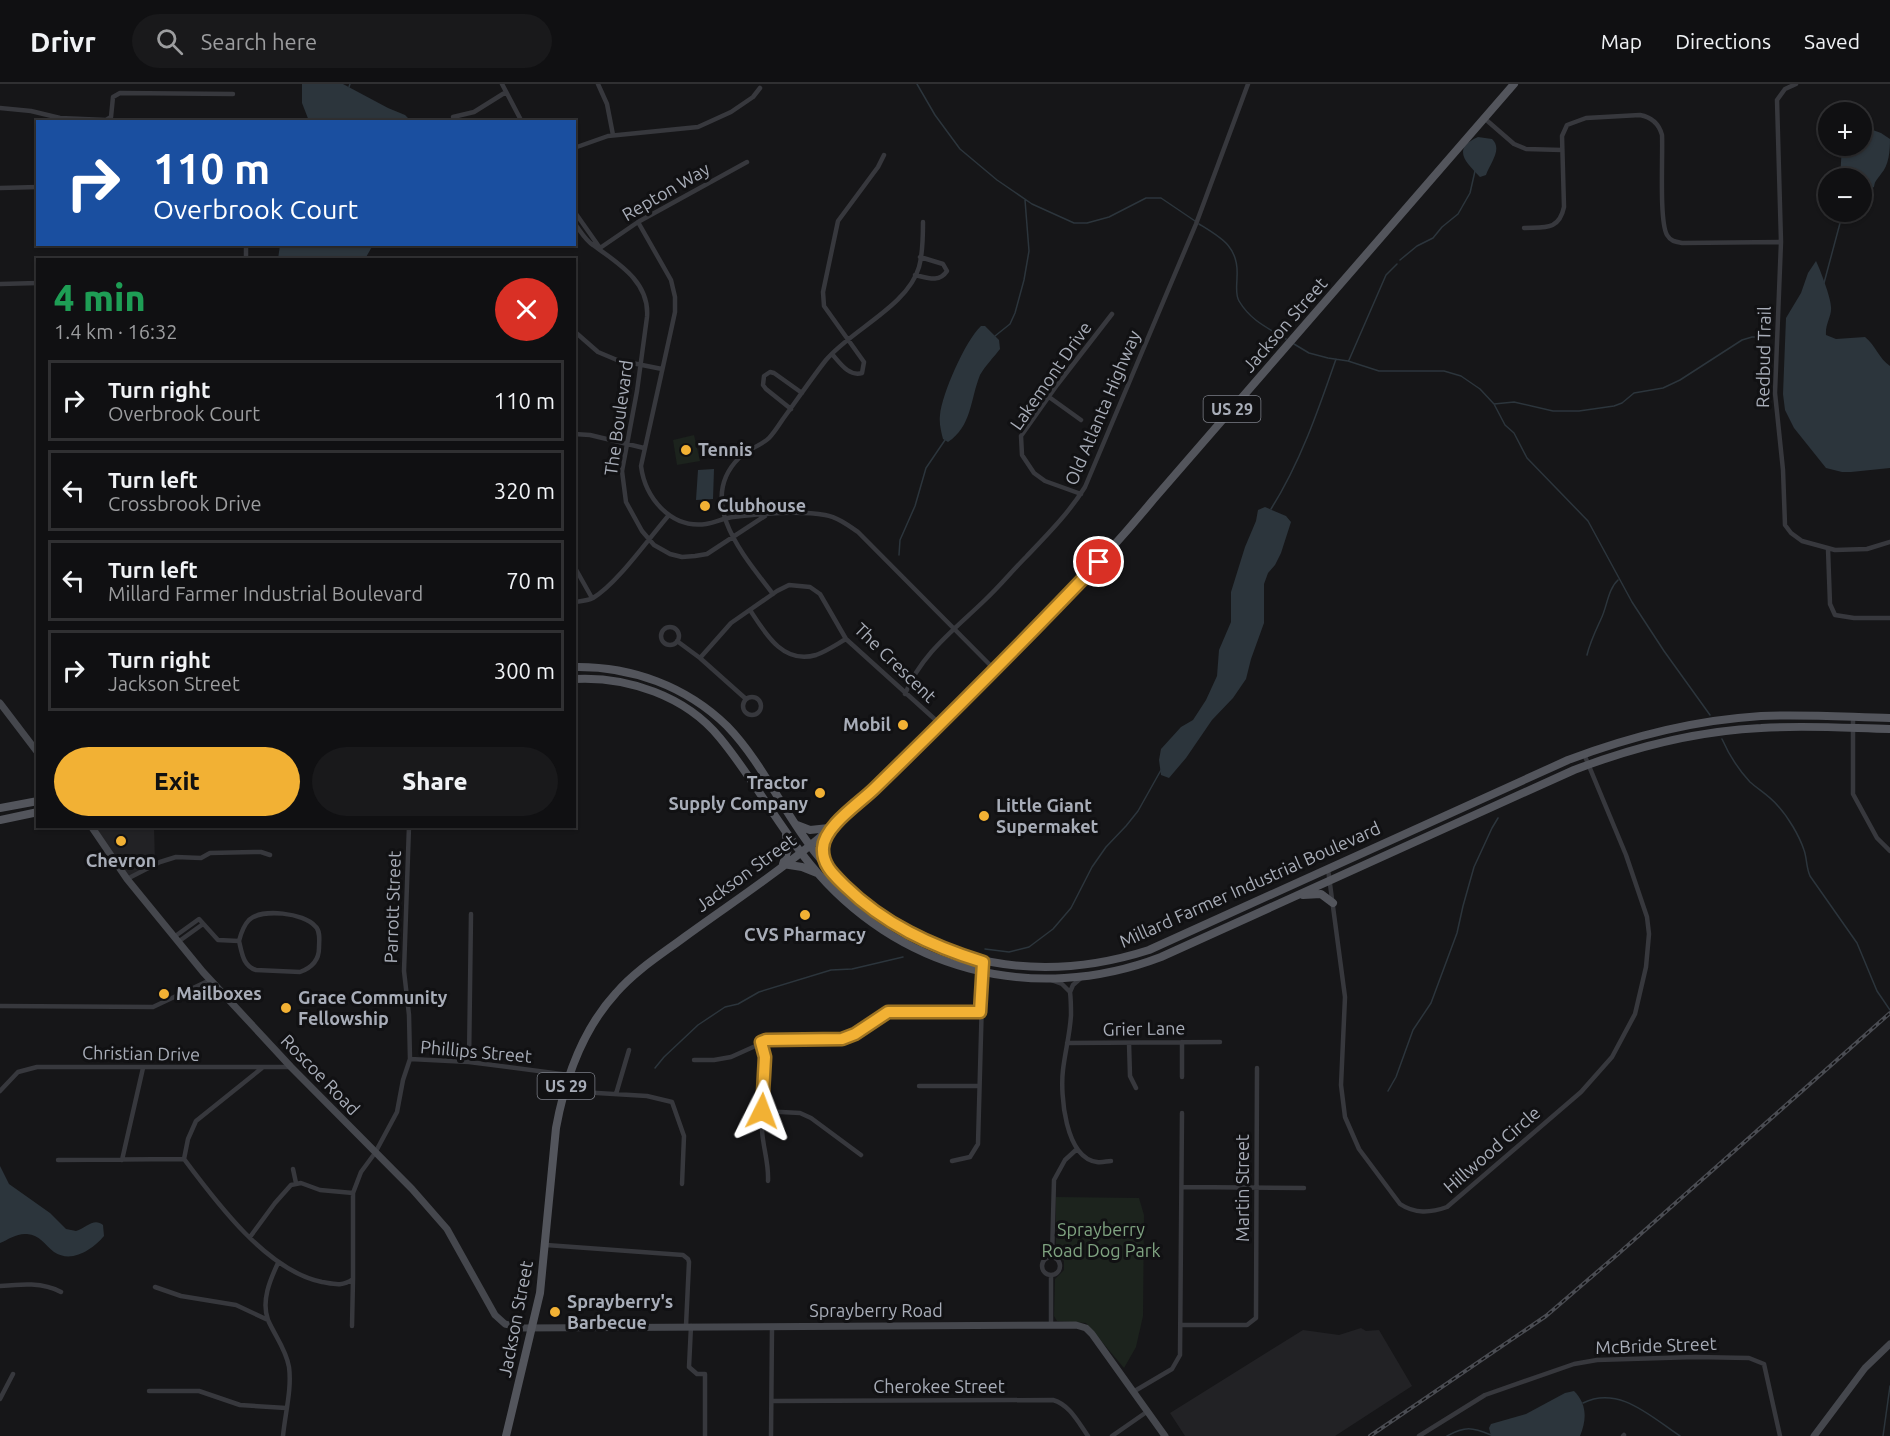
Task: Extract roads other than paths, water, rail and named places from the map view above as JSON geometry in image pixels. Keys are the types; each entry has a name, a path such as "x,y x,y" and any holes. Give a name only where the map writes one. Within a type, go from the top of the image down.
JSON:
{"main road":[{"name":"Jackson Street","path":"506,1436 540,1293 556,1128 569,1075 593,1022 617,991 651,961 763,881 831,828 865,798 1111,551 1159,492 1514,84"},
{"name":"Millard Farmer Industrial Boulevard","path":"576,667 606,668 636,674 664,684 691,698 727,727 750,756 810,845 855,895 895,925 939,947 983,962 1022,967 1084,966 1117,960 1149,950 1584,754 1659,732 1759,717 1800,715 1890,718"},
{"name":"Millard Farmer Industrial Boulevard","path":"576,679 615,681 649,690 674,701 701,719 719,737 819,874 854,909 898,940 937,958 981,972 1022,978 1082,977 1122,970 1148,962 1588,765 1649,745 1714,733 1760,728 1890,729"},
{"path":"0,808 36,801"},
{"path":"0,820 36,812"},
{"path":"796,825 810,830 831,828 823,850 828,867"},
{"path":"786,830 788,849 783,864 802,867 819,874"},
{"path":"1287,900 1316,893 1333,903"}],"street":[{"path":"502,84 521,120"},
{"path":"598,84 607,104 614,135"},
{"name":"Old Atlanta Highway","path":"905,694 912,677 928,655 953,628 985,600 1070,511 1081,494 1196,224 1248,84"},
{"name":"Redbud Trail","path":"1796,84 1785,89 1777,100 1781,242 1775,393 1783,470 1785,525 1802,541 1828,549 1853,551 1890,542"},
{"path":"576,147 614,135 698,127 731,112 753,97 760,88"},
{"path":"453,117 474,112 507,92"},
{"path":"0,108 31,111 49,117 106,120 112,114 113,97 120,93 234,94"},
{"path":"1524,228 1557,224 1562,218 1564,129 1573,121 1586,118 1646,116 1657,124 1662,135 1664,221 1667,236 1671,241 1683,243 1781,242"},
{"path":"1484,118 1514,144 1526,150 1562,150"},
{"path":"832,354 849,371 857,375 862,373 864,362 822,302 834,231 838,221 879,167 884,155"},
{"name":"Repton Way","path":"600,249 638,222 747,162"},
{"path":"0,188 36,188"},
{"name":"The Boulevard","path":"576,214 600,249"},
{"name":"The Boulevard","path":"638,222 671,280 675,297 675,312 641,466 643,479 650,495 669,515"},
{"path":"773,594 732,537 725,518 721,503 722,491 730,468 740,456 769,438 832,354 903,294 915,275 921,257 923,222"},
{"name":"The Boulevard","path":"576,225 592,244 631,273 644,295 647,309 622,471 626,502 648,538 654,545 670,554 682,557 707,554 767,515"},
{"path":"915,275 935,279 943,277 946,271 944,264 921,257"},
{"path":"0,284 36,283"},
{"name":"Lakemont Drive","path":"1081,494 1045,481 1034,474 1022,454 1021,436 1112,314"},
{"path":"576,333 598,352 616,360 663,369"},
{"path":"791,409 765,389 764,376 770,372 774,373 802,393"},
{"path":"1049,397 1081,420"},
{"path":"576,434 590,435 644,448"},
{"path":"576,602 592,598 613,581 669,515 694,524 706,524 725,518 828,515 858,532 994,669"},
{"path":"1828,549 1830,604 1835,615 1854,618 1890,618"},
{"path":"576,570 592,598"},
{"name":"The Crescent","path":"700,658 731,623 773,594 789,585 810,587 820,594 846,639 939,723"},
{"path":"750,610 768,638 777,646 796,655 807,657 816,655 846,639"},
{"path":"671,626 676,629 679,635 677,641 671,646 661,642 665,628 671,626"},
{"path":"677,641 746,699"},
{"path":"0,703 36,750"},
{"path":"1853,717 1853,794 1877,838 1890,851"},
{"name":"Hillwood Circle","path":"1328,869 1345,997 1341,1085 1344,1117 1359,1149 1400,1204 1420,1212 1435,1212 1447,1207 1581,1092 1612,1057 1635,1014 1646,967 1649,934 1647,917 1626,855 1584,754"},
{"name":"Roscoe Road","path":"92,828 127,879 210,980 291,1068 412,1189 447,1229 501,1322 513,1327 532,1327"},
{"name":"Parrott Street","path":"409,828 404,971 409,1015 410,1059"},
{"path":"127,879 176,857 201,858 210,853 254,852 270,855"},
{"path":"259,914 292,915 306,919 317,927 320,935 319,955 306,970 300,972 249,968 244,962 239,941 242,930 249,920 259,914"},
{"path":"469,1062 471,914"},
{"path":"176,940 199,919 218,940 239,941"},
{"path":"176,940 203,924"},
{"path":"952,1161 970,1157 977,1148 983,962"},
{"path":"1082,977 1073,985 1070,992 1071,1016 1062,1073 1062,1099 1067,1123 1077,1149 1097,1162 1111,1161"},
{"path":"1049,979 1062,984 1070,992"},
{"path":"0,1006 153,1007 210,980"},
{"path":"694,1060 731,1057 771,1039 842,1039 855,1034 888,1012 980,1012"},
{"path":"761,1042 765,1057 762,1131 768,1161 768,1181"},
{"path":"1182,1042 1182,1077"},
{"name":"Grier Lane","path":"1067,1043 1220,1042"},
{"path":"1130,1043 1130,1076 1136,1088"},
{"path":"616,1094 629,1050"},
{"name":"Phillips Street","path":"353,1193 361,1172 375,1153 397,1112 410,1059 469,1062 569,1075"},
{"name":"Christian Drive","path":"0,1091 13,1076 24,1069 54,1066 291,1068"},
{"path":"122,1160 143,1068"},
{"path":"184,1159 188,1139 196,1121 262,1068"},
{"name":"Martin Street","path":"1181,1325 1247,1325 1256,1318 1257,1068"},
{"path":"919,1086 979,1086"},
{"path":"564,1091 648,1096 672,1102 684,1136 682,1184"},
{"path":"762,1111 800,1113 811,1118 861,1155"},
{"path":"1133,1392 1175,1366 1180,1355 1182,1113"},
{"path":"1052,1257 1054,1180 1065,1160 1077,1149"},
{"path":"58,1160 184,1159"},
{"path":"184,1159 230,1216 278,1263 314,1280 339,1285 352,1279"},
{"path":"293,1169 296,1183"},
{"path":"250,1237 287,1188 296,1183 320,1190 353,1193 352,1326"},
{"path":"1183,1187 1304,1188"},
{"path":"546,1245 683,1255 688,1258 689,1367 697,1374 705,1374 705,1436"},
{"path":"1052,1257 1060,1262 1061,1268 1057,1274 1051,1275 1044,1272 1042,1266 1044,1260 1052,1257"},
{"path":"278,1263 266,1295 268,1320 284,1351 289,1367 283,1436"},
{"path":"1051,1275 1051,1325"},
{"path":"0,1286 24,1284 51,1287 61,1293"},
{"path":"155,1287 181,1296 236,1305 268,1320"},
{"name":"Sprayberry Road","path":"532,1327 1076,1325 1089,1330 1166,1436"},
{"path":"771,1436 772,1327"},
{"path":"1814,1436 1860,1375 1890,1344"},
{"name":"McBride Street","path":"1419,1436 1485,1395 1574,1364 1597,1360 1695,1357 1749,1358 1764,1364 1780,1436"},
{"path":"0,1399 13,1374"},
{"path":"149,1391 199,1391 240,1405 286,1408"},
{"name":"Cherokee Street","path":"772,1401 1053,1400 1061,1402 1068,1408 1088,1436"},
{"path":"1113,1436 1148,1411"}],"waterway":[{"path":"917,84 935,115 960,149 997,180 1032,204 1074,223 1087,223 1109,217 1146,198 1161,198 1195,221"},
{"path":"1400,260 1417,246 1433,238 1458,214 1470,193 1475,171"},
{"path":"995,336 1010,324 1024,280 1029,251 1025,200"},
{"path":"1824,283 1840,222"},
{"path":"1199,224 1222,239 1232,251 1237,267 1237,295 1244,308 1260,323 1286,339"},
{"path":"1349,360 1386,275 1397,264"},
{"path":"1494,404 1514,402 1553,411 1579,411 1614,406 1622,403 1634,393 1663,388 1680,380 1742,340 1752,337 1772,337"},
{"path":"1294,344 1309,353 1348,361 1379,371 1444,371 1461,376 1480,389 1494,404 1505,425 1514,433 1527,458 1588,521 1632,602 1710,715"},
{"path":"1271,509 1300,455 1336,359"},
{"path":"899,555 900,540 915,506 926,468 945,440"},
{"path":"1587,655 1610,593 1618,580"},
{"path":"1722,739 1750,782 1775,802 1793,826 1804,850 1810,876 1857,943 1877,991 1890,1010"},
{"path":"985,949 1009,952 1029,947 1053,929 1071,908 1092,867 1106,847 1138,811 1161,770"},
{"path":"1388,1091 1396,1077 1413,1030 1431,1003 1457,933 1474,867 1498,818"},
{"path":"655,1068 698,1025 725,1007 738,1004 759,992 831,970 852,969 903,957"},
{"path":"1883,1436 1890,1386"},
{"path":"1583,1403 1596,1398 1622,1401 1646,1412 1680,1436"},
{"path":"1447,1436 1459,1430 1469,1429 1491,1435"}],"railway":[{"path":"1370,1436 1546,1316 1890,1013"}],"place":[{"name":"Tennis","path":"686,450"},
{"name":"Clubhouse","path":"705,506"},
{"name":"Mobil","path":"903,725"},
{"name":"Tractor Supply Company","path":"820,793"},
{"name":"Little Giant Supermaket","path":"984,816"},
{"name":"Chevron","path":"121,841"},
{"name":"CVS Pharmacy","path":"805,915"},
{"name":"Mailboxes","path":"164,994"},
{"name":"Grace Community Fellowship","path":"286,1008"},
{"name":"Sprayberry's Barbecue","path":"555,1312"}],"park label":[{"name":"Sprayberry Road Dog Park","path":"1101,1240"}]}
